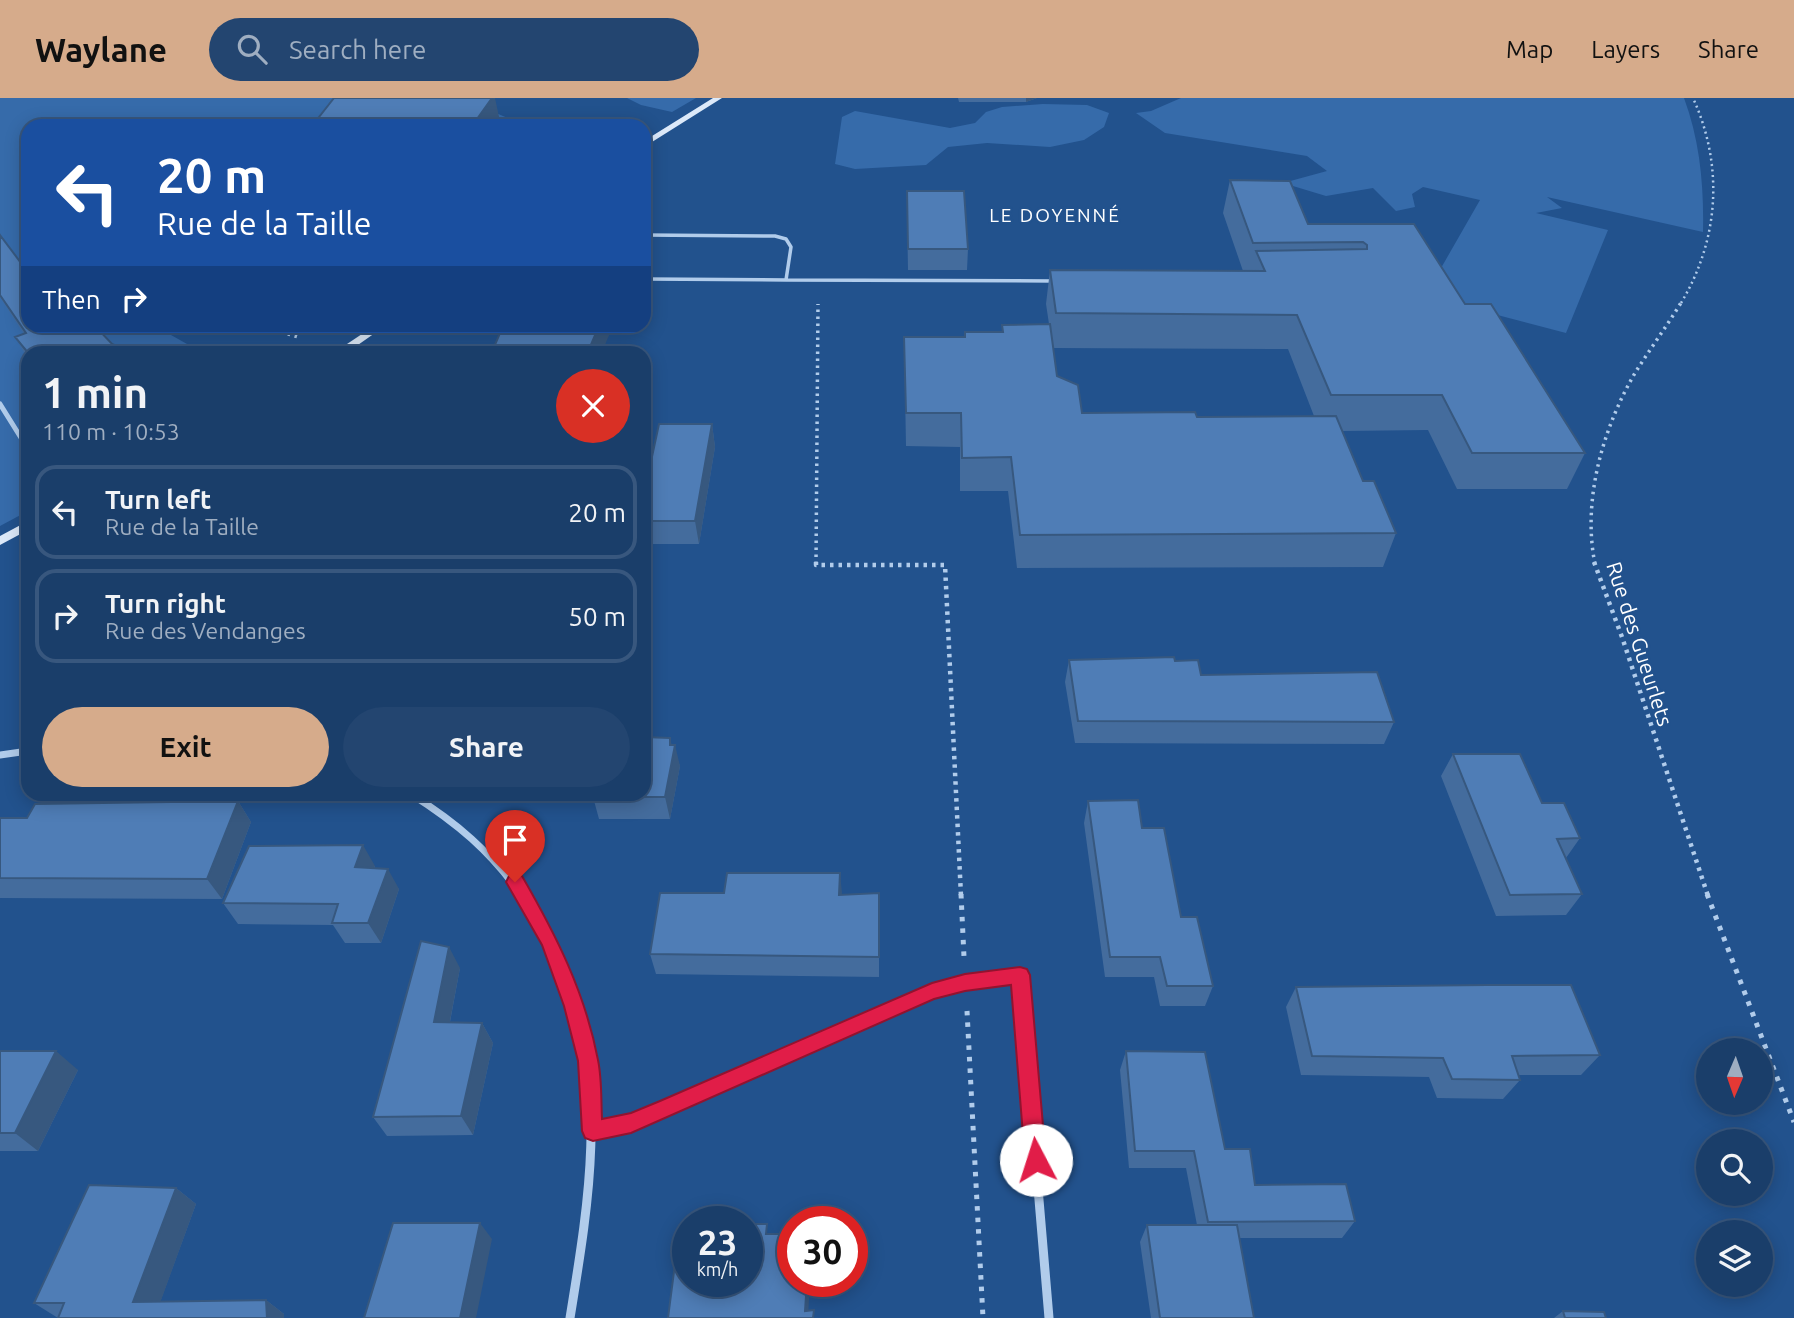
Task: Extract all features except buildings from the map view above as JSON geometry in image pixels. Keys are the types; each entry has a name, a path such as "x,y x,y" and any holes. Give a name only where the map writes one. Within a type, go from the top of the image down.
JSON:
{"street":[{"path":"651,141 718,98"},
{"path":"350,346 370,333"},
{"path":"0,404 21,438"},
{"path":"0,541 21,529"},
{"path":"0,755 21,752"},
{"path":"421,801 472,835 515,882 550,943 574,1006 588,1061 593,1131 588,1212 570,1318"},
{"path":"593,1131 643,1118 909,1001 965,983 1020,975 1049,1318"}],"lane":[{"path":"651,236 762,235 786,239 791,247 786,280"},
{"path":"651,279 818,282 1054,281"}],"path":[{"name":"Rue des Gueurlets","path":"1693,98 1703,127 1713,176 1713,222 1707,254 1688,295 1642,363 1622,399 1604,444 1596,482 1592,542 1595,565 1621,632 1676,805 1755,1025 1794,1122"},
{"path":"818,282 817,565 945,565 983,1318"},
{"path":"285,333 298,337"}],"shaded area":[{"path":"0,98 461,98 510,119 21,119 21,333 167,333 191,346 21,346 21,515 0,526"},
{"path":"627,98 696,98 672,112 641,105"},
{"path":"1181,98 1684,98 1700,164 1703,232 1547,197 1562,208 1536,213 1608,230 1566,333 1425,296 1480,200 1423,187 1412,194 1415,207 1396,211 1373,188 1326,196 1283,183 1327,171 1307,156 1165,133 1136,113 1151,111"},
{"path":"1087,105 1109,113 1104,127 1084,140 1050,147 987,143 948,147 926,165 855,169 835,164 842,117 855,111 950,128 975,123 986,112 1002,107"}],"district":[{"name":"LE DOYENNÉ","path":"1055,215"}],"route":[{"path":"515,882 550,943 574,1006 588,1061 593,1131 631,1123 932,992 965,983 1020,975 1036,1160"}]}
